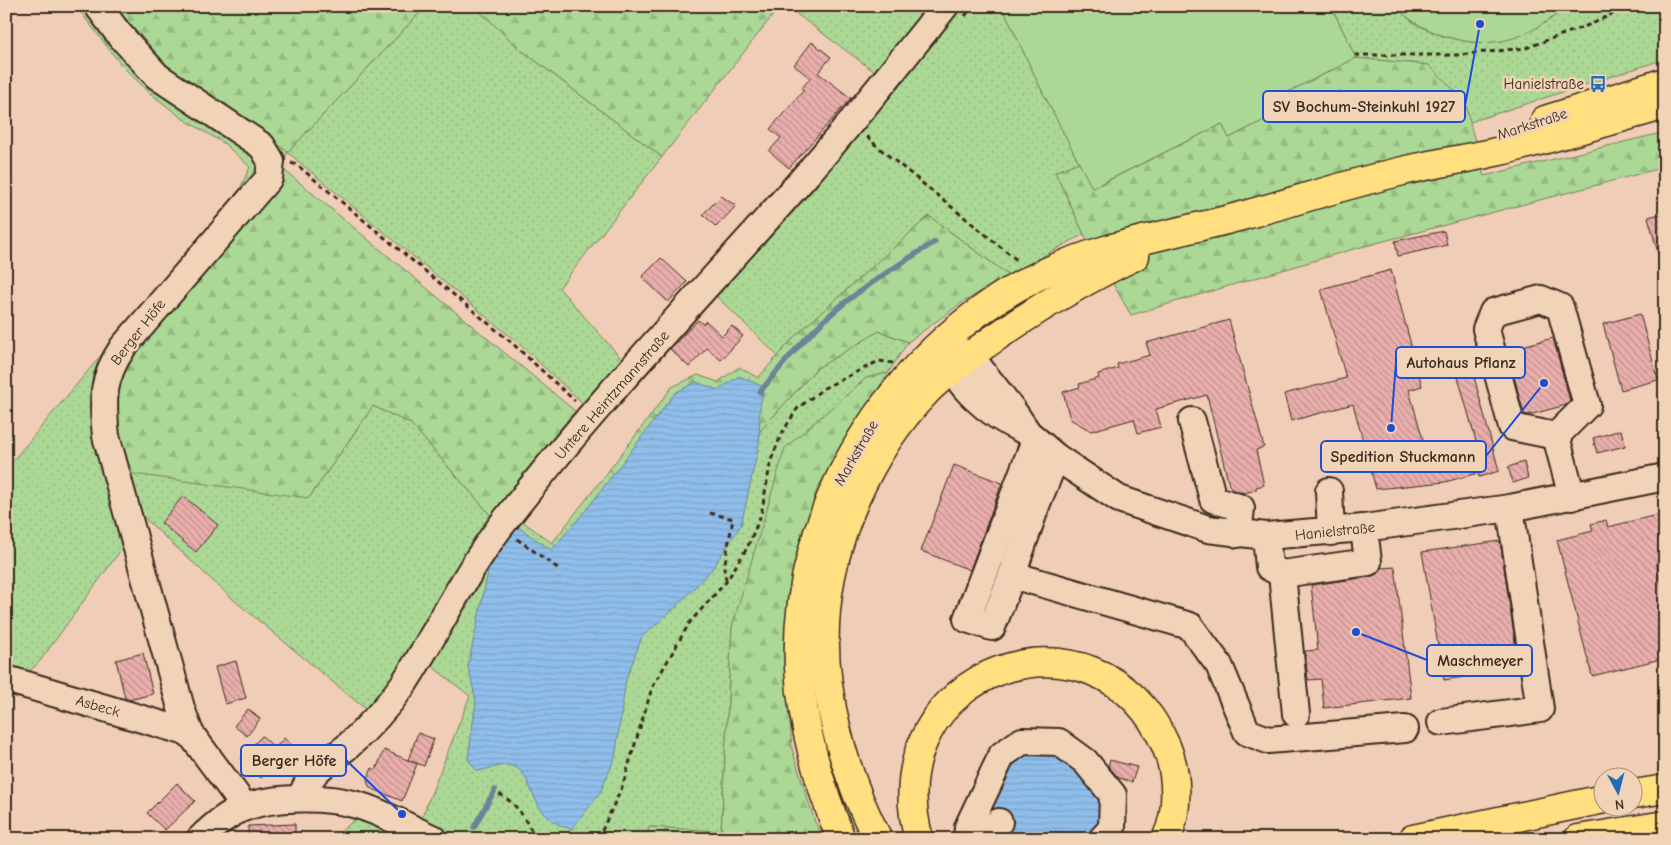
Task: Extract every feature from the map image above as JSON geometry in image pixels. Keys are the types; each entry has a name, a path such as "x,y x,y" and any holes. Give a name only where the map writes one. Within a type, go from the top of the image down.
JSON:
{"main road":[{"name":"Markstraße","path":"1401,171 1496,136 1665,82"},
{"name":"Markstraße","path":"841,839 822,790 804,723 799,666 801,607 813,552 832,494 868,427 940,342 996,300 1032,279 1066,264 1133,241 1234,218 1401,171 1501,151 1665,106"},
{"name":"Markstraße","path":"878,839 852,780 835,721 826,662 825,625 834,564 850,514 867,475 896,426 927,391 960,363 1011,327 1105,270 1140,254 1234,218"},
{"path":"919,839 914,819 912,783 916,757 927,733 940,713 957,695 976,681 998,671 1016,665 1054,662 1095,673 1124,690 1146,710 1158,729 1171,759 1176,797 1172,828 1166,839"},
{"path":"1644,792 1665,789"},
{"path":"1413,839 1594,801"},
{"path":"1578,839 1665,824"}],"street":[{"name":"Berger Höfe","path":"98,6 118,33 157,76 262,146 271,162 269,178 123,346 113,362 106,380 104,398 106,436 173,684 190,733 244,807"},
{"name":"Untere Heintzmannstraße","path":"301,798 307,781 320,766 347,746 380,715 402,685 480,556 500,528 621,383 832,145 953,14"},
{"path":"1541,299 1560,307 1587,405 1556,436 1512,427 1486,329 1493,312 1541,299"},
{"name":"Hanielstraße","path":"940,342 960,363 977,400 1000,420 1032,437 1056,457 1119,499 1208,529 1266,536 1331,532 1510,508 1665,477"},
{"path":"1192,421 1213,499 1241,508 1238,534"},
{"path":"1556,436 1572,497"},
{"path":"1032,437 967,619 992,627 1037,503 1056,457"},
{"path":"1328,491 1331,532"},
{"path":"1441,722 1540,709 1510,508"},
{"path":"1266,536 1269,567 1282,574 1368,562 1364,528"},
{"path":"1282,574 1296,714"},
{"path":"1012,575 1190,626 1219,665 1248,732 1268,740 1405,729"},
{"name":"Asbeck","path":"6,679 190,733"},
{"path":"968,839 968,827 1002,755 1022,741 1059,742 1085,761 1113,796 1112,828 1102,839"},
{"path":"200,839 231,814 244,807 301,798 329,799 358,806 434,839"},
{"path":"980,839 999,822"}],"path":[{"path":"953,14 973,6"},
{"path":"1355,55 1457,55 1526,48 1594,23 1628,6"},
{"path":"871,134 868,138 1004,248 1032,279"},
{"path":"297,165 512,343 576,402"},
{"path":"598,839 622,787 652,688 690,622 726,582 747,548 761,515 771,460 782,433 797,409 824,388 879,360 891,362 911,374"},
{"path":"710,514 732,519 724,568 726,582"},
{"path":"500,528 559,569"},
{"path":"499,794 511,800 521,810 537,839"},
{"path":"353,839 365,837 372,839"}],"green space":[{"path":"76,6 114,6 169,67 288,152 426,6 474,6 520,49 662,157 559,288 628,366 590,410 518,343 287,152 283,169 309,498 373,406 411,424 494,519 410,659 369,712 235,601 141,515 126,543 40,661 25,676 6,671 6,469 240,189 250,167 225,144 182,118 150,93 122,66"},
{"path":"114,6 426,6 288,152 169,67"},
{"path":"474,6 780,6 662,157 520,49"},
{"path":"786,6 933,6 879,75"},
{"path":"956,6 1002,6 1039,85 1079,162 1055,172 1084,234 1008,275 929,216 795,336 778,356 712,292"},
{"path":"1002,6 1331,6 1356,58 1276,98 1282,111 1229,138 1222,124 1092,188 1039,85"},
{"path":"1331,6 1394,6 1417,25 1442,36 1470,42 1500,41 1545,23 1568,6 1665,6 1665,59 1470,122 1464,100 1429,65 1356,58"},
{"path":"1394,6 1568,6 1546,22 1522,35 1506,40 1471,42 1437,34 1407,17"},
{"path":"1356,58 1429,65 1464,100 1484,176 1665,132 1665,167 1350,250 1131,315 1084,234 1055,172 1079,162 1093,188 1222,124 1229,138 1282,111 1276,98"},
{"path":"283,169 581,416 494,519 411,424 373,406 309,498 126,473 112,426 115,383 126,352"},
{"path":"929,216 1008,275 960,304 908,342 879,331 816,369 760,431 758,451 621,487 610,469 672,387 698,375 718,382 739,367 758,378 795,336"},
{"path":"879,331 908,342 888,373 866,378 732,627 721,832 650,827 643,839 461,839 420,822 470,696 429,664 481,564 518,518 552,543 610,469 621,487 760,431 816,369"},
{"path":"888,373 817,489 789,593 784,646 792,749 815,822 824,839 643,839 650,827 721,831 732,627 785,448 866,378"},
{"path":"359,816 404,839 332,839"}],"water":[{"path":"739,376 764,387 760,407 759,445 741,525 713,568 676,607 642,637 626,679 615,758 600,793 572,829 557,824 546,816 524,775 517,768 504,765 477,771 468,759 476,701 468,666 489,567 517,526 551,550 587,509 675,393 696,382 718,390"},
{"path":"1056,750 1099,791 1105,815 1093,839 975,839 1015,753"}],"building":[{"path":"812,42 831,57 818,73 851,98 789,168 769,151 781,138 770,129 804,90 802,88 810,78 794,65"},
{"path":"721,196 736,206 716,227 703,214"},
{"path":"1665,213 1665,260 1660,260 1648,217"},
{"path":"1444,231 1447,245 1398,256 1395,241"},
{"path":"661,258 687,282 668,302 642,277"},
{"path":"1391,270 1422,386 1409,390 1427,454 1476,441 1458,377 1473,373 1499,471 1479,477 1478,473 1445,482 1376,489 1353,404 1291,421 1284,394 1346,378 1321,289"},
{"path":"1640,314 1658,380 1621,390 1603,324"},
{"path":"698,320 703,324 706,321 722,336 732,326 743,336 721,360 707,348 689,367 670,349"},
{"path":"1229,320 1264,447 1256,450 1264,485 1256,487 1256,490 1244,493 1232,489 1229,485 1207,395 1156,409 1161,427 1138,433 1134,419 1091,431 1070,419 1063,392 1080,387 1079,384 1099,378 1098,374 1118,368 1117,364 1150,355 1146,343"},
{"path":"1553,338 1570,401 1566,405 1529,415 1524,414 1507,350"},
{"path":"1621,430 1625,446 1597,453 1593,438"},
{"path":"1524,462 1528,478 1513,483 1508,467"},
{"path":"954,465 1002,483 970,570 921,551"},
{"path":"183,496 218,525 196,552 161,523"},
{"path":"1665,513 1665,560 1656,563 1665,599 1665,658 1592,676 1557,540 1593,531 1591,524 1606,520 1608,527"},
{"path":"1500,541 1519,669 1444,680 1422,552"},
{"path":"1395,567 1411,698 1324,708 1321,679 1308,680 1305,651 1318,650 1311,585 1370,577 1377,574 1381,568"},
{"path":"143,653 153,694 129,700 125,698 116,660"},
{"path":"236,661 246,698 225,704 215,667"},
{"path":"248,709 260,719 247,736 234,726"},
{"path":"418,733 434,739 424,766 408,760"},
{"path":"262,736 275,748 284,738 298,751 282,767 276,762 261,778 241,758"},
{"path":"384,750 417,764 402,801 370,788 367,781 372,768 376,770"},
{"path":"1110,760 1137,767 1132,782 1119,778 1108,766"},
{"path":"177,783 195,801 165,830 147,813"},
{"path":"295,824 295,839 248,839 248,826"}],"waterway":[{"path":"760,392 820,324 877,279 935,242"},
{"path":"474,827 495,790"}],"place":[{"name":"SV Bochum-Steinkuhl 1927","path":"1480,24"},
{"name":"Hanielstraße","path":"1598,84"},
{"name":"Spedition Stuckmann","path":"1544,383"},
{"name":"Autohaus Pflanz","path":"1391,428"},
{"name":"Maschmeyer","path":"1356,632"},
{"name":"Berger Höfe","path":"402,814"}]}
